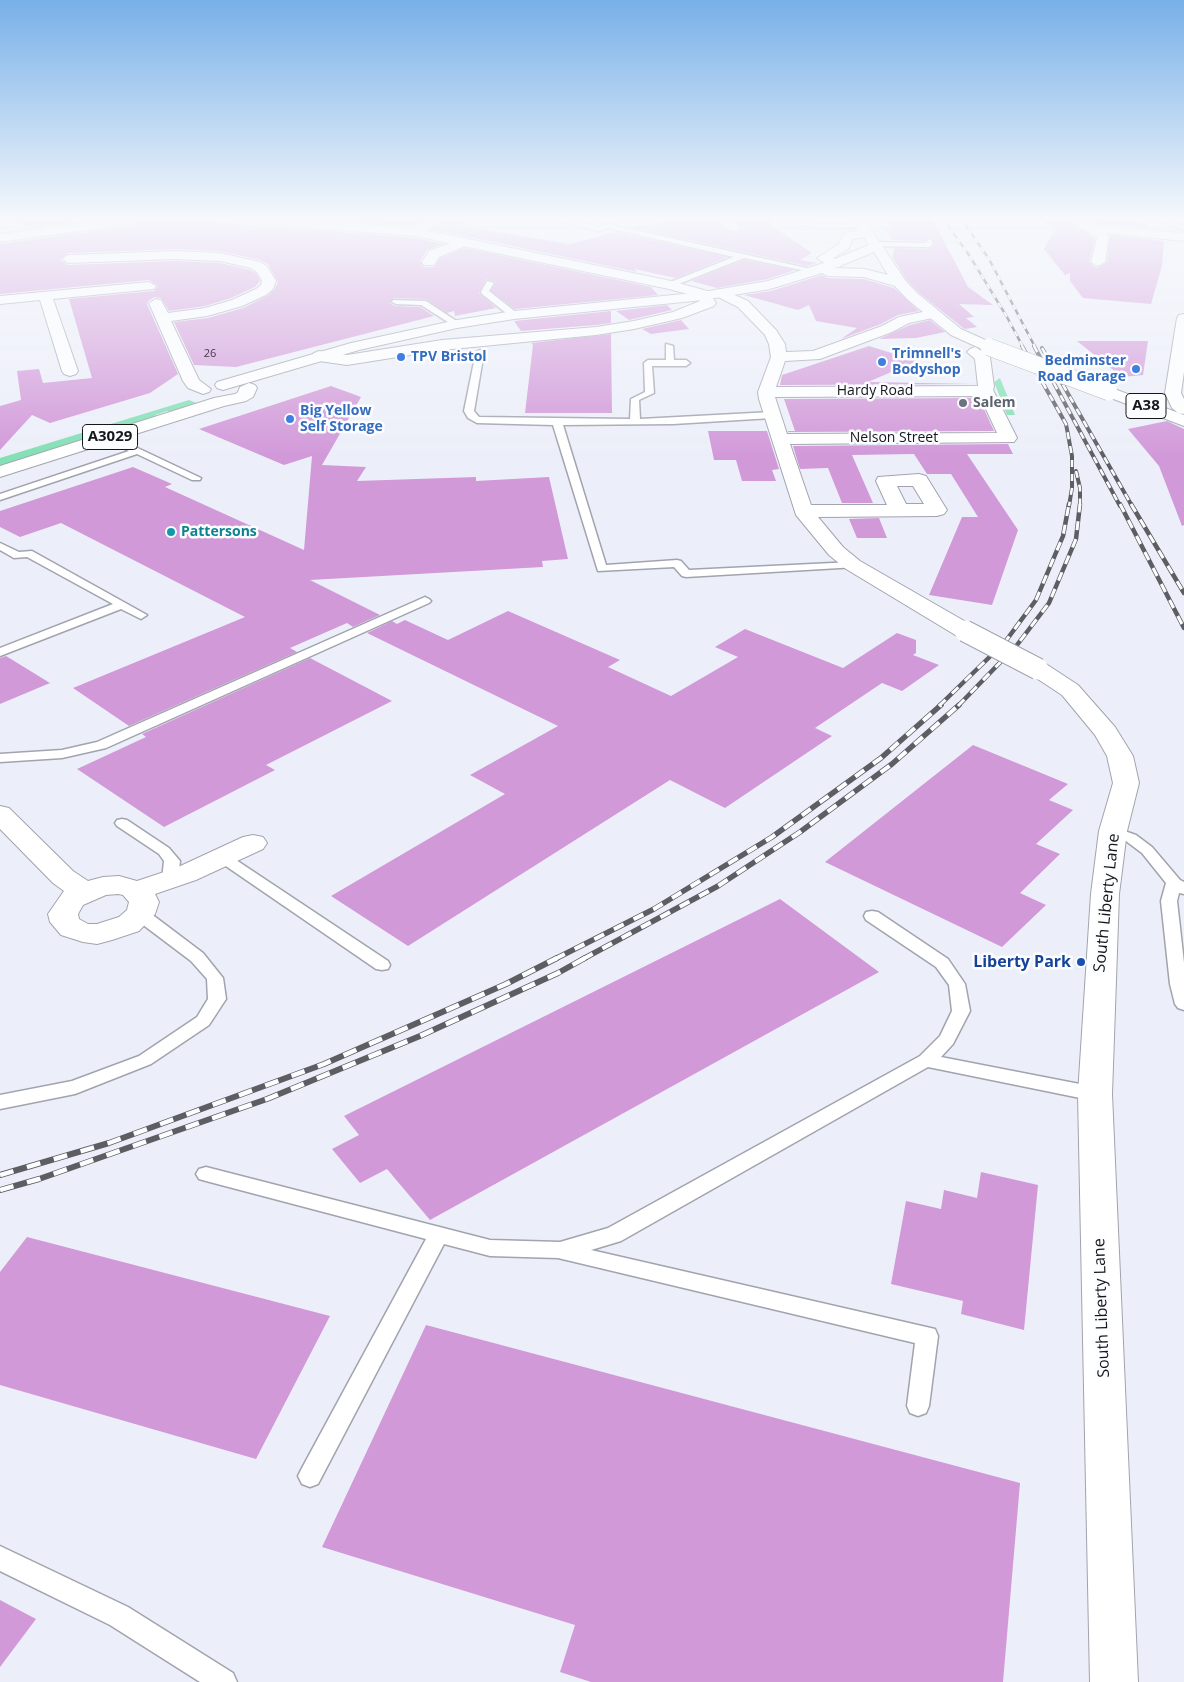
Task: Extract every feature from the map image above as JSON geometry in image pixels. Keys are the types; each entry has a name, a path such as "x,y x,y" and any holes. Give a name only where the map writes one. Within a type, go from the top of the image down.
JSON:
{"main road":[{"path":"0,300 17,298"},
{"path":"46,298 70,372"},
{"path":"156,298 198,397 220,402"},
{"path":"163,318 207,312 247,298"},
{"name":"A3029","path":"196,392 278,370 319,356 457,324 514,315 676,298"},
{"path":"319,356 347,360 442,345 625,327 677,315 708,303 709,298"},
{"path":"723,298 743,304 771,333 777,344 778,357 766,392"},
{"name":"A38","path":"916,298 932,314 982,350 1108,392 1184,421"},
{"path":"778,357 815,356 887,329 904,320 932,314"},
{"name":"A38","path":"1184,318 1173,393 1178,404 1184,409"},
{"path":"982,350 986,387 984,391"},
{"name":"A3029","path":"0,472 220,402 240,398 246,394 246,390 278,370"},
{"name":"A3029","path":"223,385 238,386 246,390"},
{"name":"Hardy Road","path":"766,392 984,391"},
{"name":"Nelson Street","path":"780,439 1008,438 988,394 984,391"},
{"name":"South Liberty Lane","path":"766,392 803,511 836,551 853,565 965,631 1038,668 1070,690 1106,732 1120,756 1126,783 1113,831 1104,894 1095,1094 1114,1682"},
{"name":"A38","path":"1108,392 1148,400 1162,400 1173,393"},
{"path":"803,511 898,510"},
{"path":"0,814 63,877 84,892"},
{"path":"139,903 119,885 103,886 84,892 72,899 63,914 65,922 71,928 83,933 97,934 112,931 129,924 139,903 170,880 252,843"}],"lane":[{"path":"493,298 514,315"},
{"path":"396,302 423,303 457,324"},
{"path":"669,346 670,363"},
{"path":"480,352 469,411 471,416 477,420 636,422 772,415"},
{"path":"636,422 635,399 650,393 648,362 686,363"},
{"path":"557,422 602,569 677,563 686,574 853,565"},
{"path":"108,437 196,478"},
{"path":"0,497 138,451"},
{"path":"0,546 18,556 28,553 141,616"},
{"path":"0,758 62,754 101,745 425,601"},
{"path":"0,652 121,605"},
{"path":"122,823 168,856 172,861 170,880"},
{"path":"1113,831 1131,838 1146,850 1179,886 1169,902 1178,984 1184,1004"},
{"path":"222,857 382,965"},
{"path":"0,1102 75,1087 145,1060 180,1038 203,1020 217,999 215,978 197,957 139,903"},
{"path":"560,1250 614,1235 926,1060 947,1040 961,1011 957,984 942,963 872,916"},
{"path":"926,1060 1095,1094"},
{"path":"206,1174 490,1248 560,1250 927,1336 918,1406"},
{"path":"310,1476 439,1234"},
{"path":"0,1558 119,1616 224,1682"}],"green space":[{"path":"1000,378 1015,415 1007,415 994,382"},
{"path":"189,400 199,404 171,412 167,411 155,415 157,417 0,466 0,458"}],"building":[{"path":"152,298 147,304 178,374 150,393 50,423 32,415 0,450 0,406 21,400 17,371 39,369 43,383 92,378 69,299"},
{"path":"161,298 229,298 205,306 169,311"},
{"path":"262,298 393,298 390,303 395,306 420,307 434,316 236,367 194,365 174,322 208,318 243,308"},
{"path":"409,298 485,298 496,308 455,316 454,311 447,313 426,299"},
{"path":"501,298 622,298 515,309"},
{"path":"757,298 905,298 919,311 898,315 881,324 841,339 857,328 816,321 809,305 798,310"},
{"path":"926,298 984,298 993,305 959,304 974,317 966,318 977,327 965,329"},
{"path":"1089,298 1153,298 1151,304"},
{"path":"667,305 672,310 629,320 616,311"},
{"path":"611,311 611,323 596,325 521,331 514,321"},
{"path":"681,320 689,329 651,334 642,329"},
{"path":"930,320 945,332 916,338 879,339 910,325"},
{"path":"611,334 612,413 525,413 533,345 531,343"},
{"path":"1077,341 1148,341 1143,375 1122,377"},
{"path":"869,346 917,361 868,382 975,384 780,385 782,375"},
{"path":"331,386 361,397 322,465 366,467 357,481 476,477 476,481 549,477 568,559 542,561 543,567 310,580 380,615 353,627 347,623 290,648 297,652 129,726 73,688 245,617 61,523 20,537 0,527 0,511 133,467 172,484 165,487 304,550 312,456 284,465 199,429"},
{"path":"979,398 994,431 788,432 795,431 784,399"},
{"path":"1167,421 1184,429 1184,525 1182,526 1159,466 1128,429"},
{"path":"708,431 767,431 779,469 772,470 776,481 742,481 736,460 714,460"},
{"path":"1008,444 1013,454 967,454 1018,530 992,605 929,595 962,517 978,517 951,474 927,474 914,454 852,455 873,503 842,503 828,468 800,469 793,446"},
{"path":"879,518 887,538 857,538 849,519"},
{"path":"508,611 620,660 608,667 671,696 738,657 715,647 745,629 843,668 897,633 916,640 916,653 913,655 939,665 902,691 882,683 815,728 832,736 725,808 670,780 408,946 331,896 505,794 470,775 558,726 367,633 392,621 397,624 405,620 448,640"},
{"path":"6,656 50,683 0,704 0,658"},
{"path":"310,658 392,701 266,765 275,770 164,827 77,769 146,737 142,734"},
{"path":"973,745 1068,784 1049,800 1073,810 1036,844 1060,854 1020,893 1046,905 1002,947 825,862"},
{"path":"780,899 879,972 430,1220 387,1169 360,1183 332,1149 359,1135 344,1116"},
{"path":"981,1172 1038,1185 1024,1330 961,1314 963,1301 891,1284 906,1201 941,1209 944,1190 977,1198"},
{"path":"27,1237 330,1316 256,1459 0,1385 0,1272"},
{"path":"426,1325 1020,1483 1003,1682 591,1682 560,1672 575,1625 322,1547"},
{"path":"0,1600 36,1619 0,1667"}],"railway":[{"path":"996,298 1023,347"},
{"path":"1010,298 1035,347"},
{"path":"1022,346 1066,424 1072,456 1072,488 1069,506"},
{"path":"1034,346 1120,506"},
{"path":"1042,348 1132,506"},
{"path":"1076,471 1080,488 1080,504"},
{"path":"939,706 1005,642 1036,600 1063,536 1069,504"},
{"path":"959,705 1017,645 1049,603 1076,539 1080,504"},
{"path":"1120,504 1184,628"},
{"path":"1131,504 1184,593"},
{"path":"555,959 654,909 772,837 881,758 941,705"},
{"path":"583,959 718,886 800,832 892,764 959,705"},
{"path":"0,1175 109,1143 324,1064 506,984 557,958"},
{"path":"0,1190 39,1179 267,1099 420,1036 558,973 585,958"}],"place":[{"name":"TPV Bristol","path":"401,357"},
{"name":"Trimnell's Bodyshop","path":"882,362"},
{"name":"Bedminster Road Garage","path":"1136,369"},
{"name":"Salem","path":"963,403"},
{"name":"Big Yellow Self Storage","path":"290,419"},
{"name":"Pattersons","path":"171,532"},
{"name":"Liberty Park","path":"1081,962"}]}
